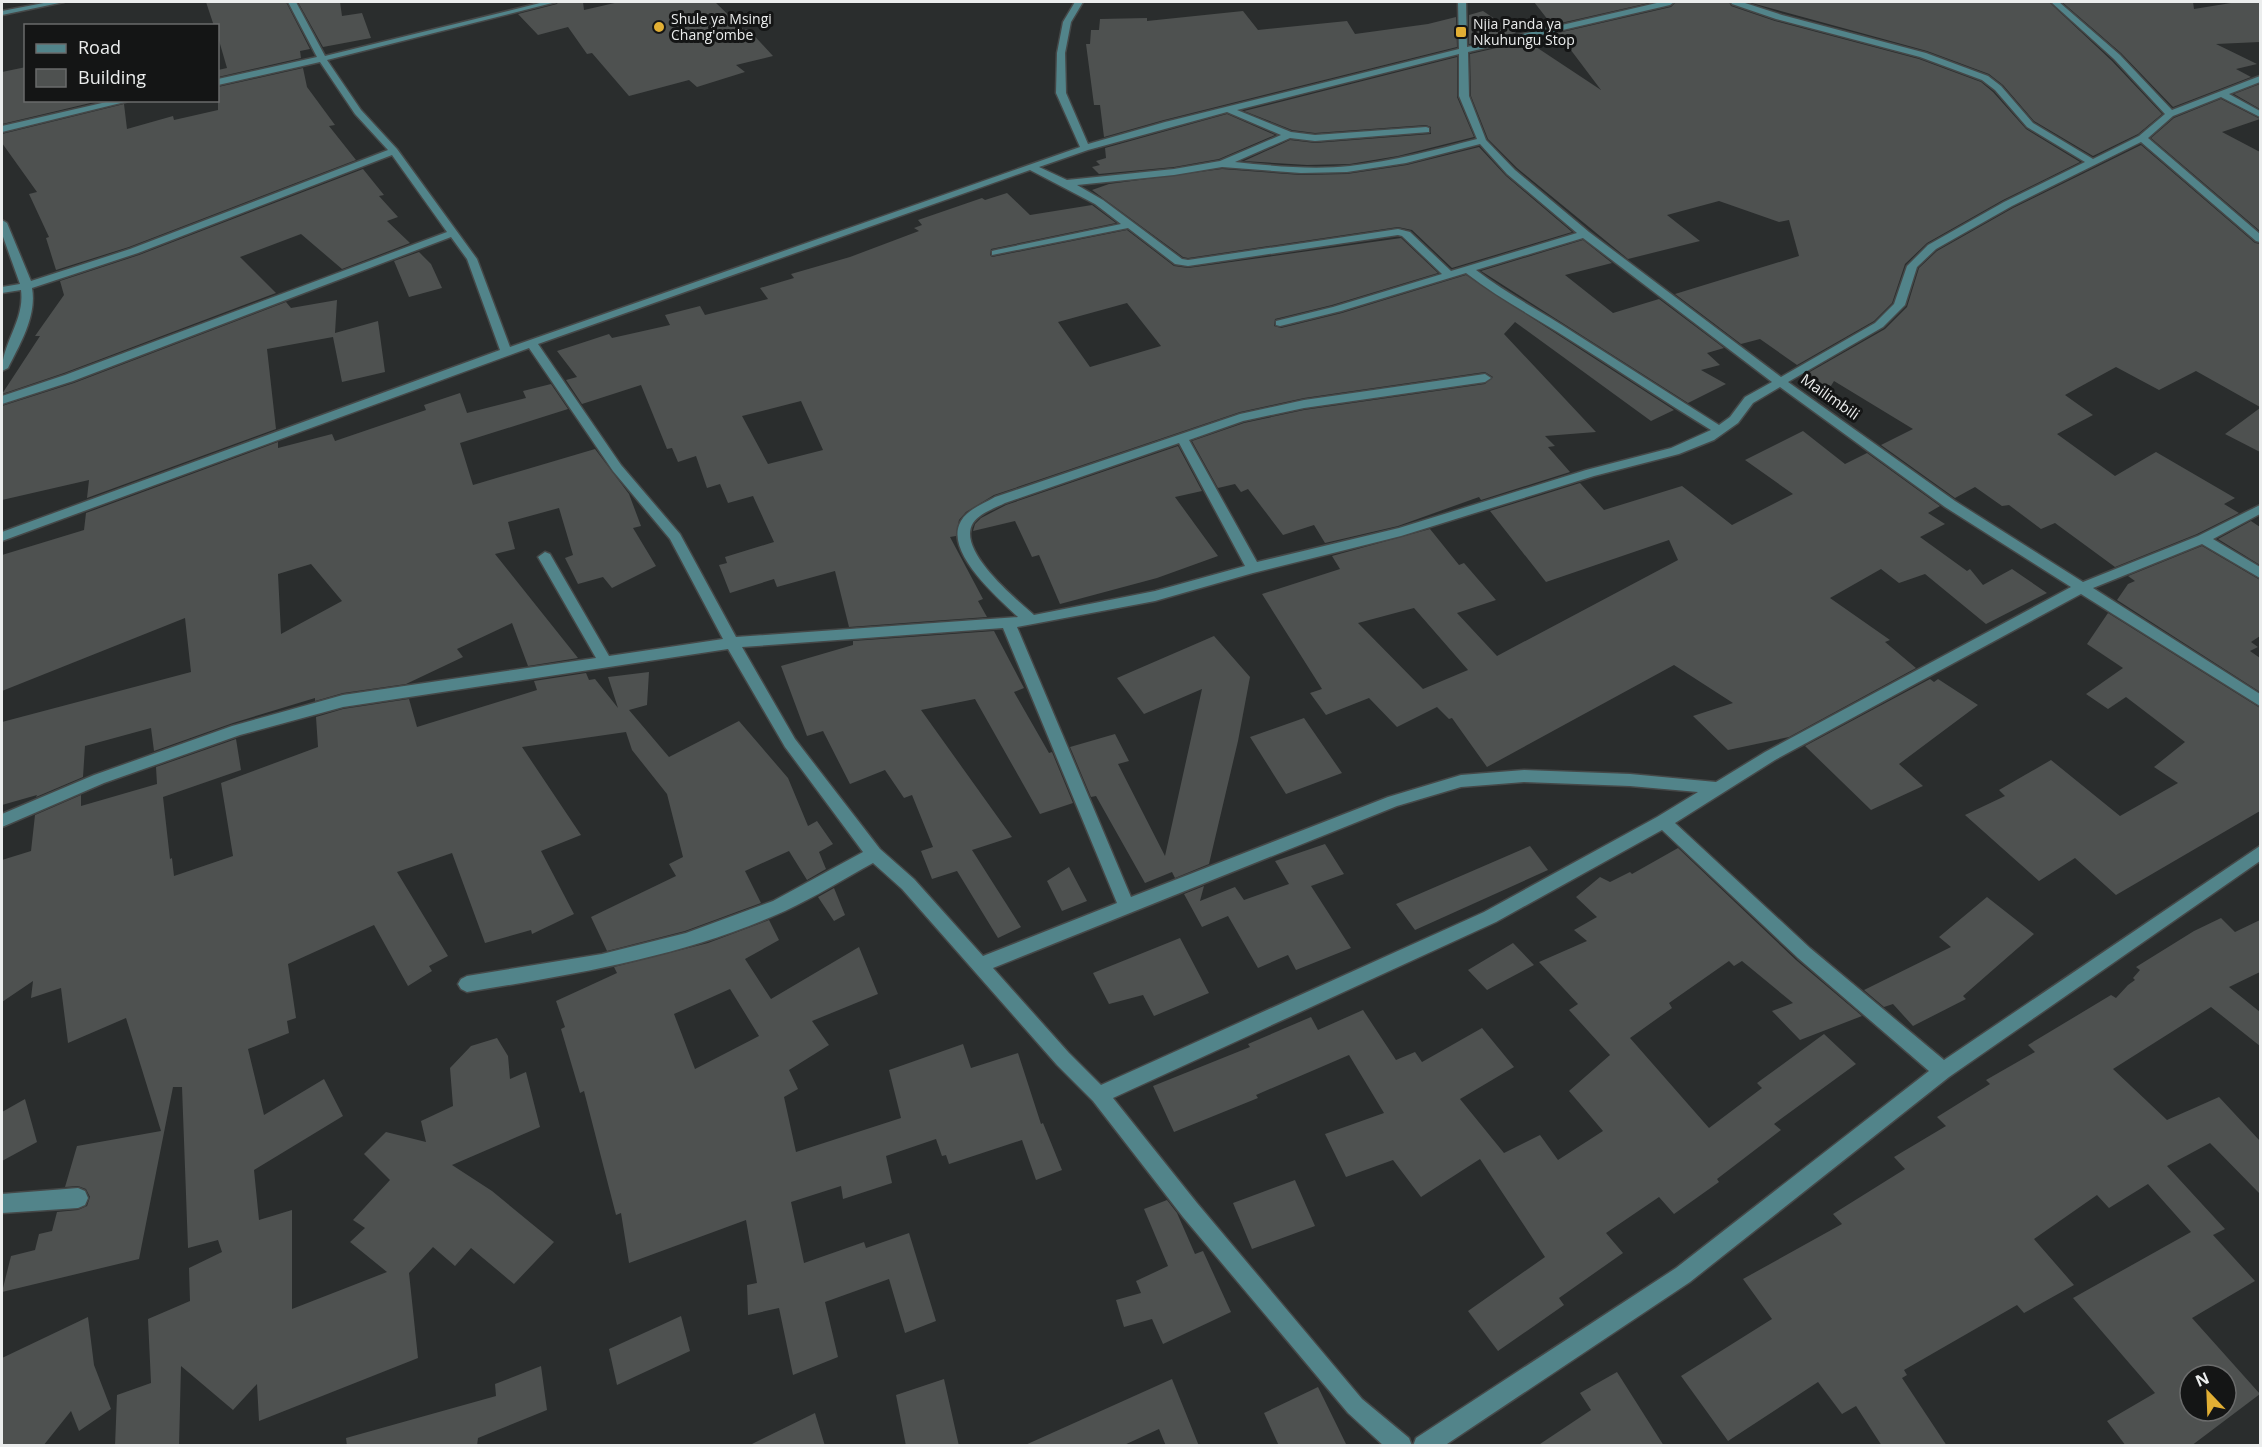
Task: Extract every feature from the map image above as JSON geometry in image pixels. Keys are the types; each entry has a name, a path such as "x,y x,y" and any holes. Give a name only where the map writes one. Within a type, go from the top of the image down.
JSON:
{"street":[{"path":"2,13 33,4 60,2"},
{"path":"292,2 322,59 358,112 394,151 472,259 506,352"},
{"path":"219,82 322,59 552,2"},
{"path":"1078,2 1067,22 1061,53 1061,93 1085,148"},
{"name":"Mailimbili","path":"1462,2 1464,96 1482,141 1511,172 1585,234 1779,381 1950,504 2260,701"},
{"path":"2,537 531,343 1085,148 1227,109 1670,2"},
{"path":"1735,2 1779,17 1923,55 1985,78 1998,88 2030,125 2093,163"},
{"path":"2055,2 2117,57 2170,114"},
{"path":"2,821 99,779 237,730 343,701 732,644 1031,621 1155,596 1253,568 1401,532 1590,473 1675,451 1710,437 1734,420 1749,400 1879,325 1899,305 1912,266 1932,247 2008,204 2142,138 2170,114 2260,79"},
{"path":"2222,94 2260,114"},
{"path":"2,129 120,102"},
{"path":"1227,109 1289,135 1315,138 1426,130"},
{"path":"1066,183 1174,172 1222,164 1289,135"},
{"path":"2142,138 2260,239"},
{"path":"1222,164 1285,170 1329,170 1376,165 1482,141"},
{"path":"2,290 27,286 178,236 394,151"},
{"path":"1031,167 1099,202 1172,258 1188,263 1398,232 1406,234 1449,275"},
{"path":"2,223 27,286 26,310 2,368"},
{"path":"996,253 1129,225"},
{"path":"2,400 69,378 453,233"},
{"path":"1280,322 1337,309 1585,234"},
{"path":"1467,269 1498,293 1561,329 1631,376 1719,430"},
{"path":"531,343 617,468 675,537 732,644 790,743 874,854 908,884 1063,1059 1099,1095 1190,1210 1355,1406 1401,1446"},
{"path":"1031,621 990,580 972,558 963,540 965,525 974,514 1000,501 1240,418 1304,404 1485,378"},
{"path":"1182,438 1253,568"},
{"path":"1099,1095 1490,916 1664,822 1770,756 2081,588 2203,539 2260,508"},
{"path":"2203,539 2260,573"},
{"path":"545,557 605,662"},
{"path":"1008,622 1126,905"},
{"path":"980,965 1126,905 1394,801 1461,781 1524,776 1630,780 1719,788"},
{"path":"1664,822 1804,953 1943,1071"},
{"path":"1424,1446 1683,1275 1943,1071 2260,853"},
{"path":"467,984 602,962 686,940 779,906 874,854"},
{"path":"2,1204 78,1198"}],"building":[{"path":"206,2 286,2 310,49 300,51 301,58 219,77 219,70 227,68 219,40 219,24 213,24"},
{"path":"298,2 340,2 342,16 362,13 371,38 323,47"},
{"path":"558,2 583,2 584,10 619,2 715,2 744,30 748,29 773,56 736,65 745,72 697,87 689,80 629,96 592,53 587,54 568,27 538,35 518,14"},
{"path":"1534,2 1653,2 1552,25"},
{"path":"1676,2 1729,2 1731,6 1775,21 1919,59 1981,82 2026,129 2080,162 2003,200 1927,243 1905,264 1892,303 1874,321 1797,365 1760,339 1741,344 1675,294 1799,256 1789,220 1779,222 1719,201 1667,215 1700,241 1628,259 1517,168 1488,139 1471,96 1470,54 1527,41 1601,90 1558,33 1671,7"},
{"path":"1748,2 2049,2 2112,61 2162,114 2138,134 2093,156 2034,121 2003,85 1989,74 1927,51"},
{"path":"2062,2 2193,2 2194,9 2237,2 2260,2 2260,42 2216,44 2257,64 2236,69 2251,77 2173,107 2121,53"},
{"path":"1243,11 1258,30 1347,21 1355,34 1428,24 1456,17 1457,47 1104,137 1100,105 1094,105 1086,44 1090,44 1091,30 1099,30 1100,19 1147,18 1147,21"},
{"path":"1483,11 1516,33 1469,44 1469,15"},
{"path":"1457,57 1457,97 1474,137 1398,156 1350,164 1307,165 1244,161 1290,140 1315,143 1431,134 1431,127 1426,125 1315,133 1292,130 1244,111"},
{"path":"24,67 24,102 95,102 2,124 2,72"},
{"path":"303,68 307,87 335,125 329,126 356,160 129,247 56,270 46,238 49,237 29,194 37,192 2,143 2,134 124,104 127,129 173,116 174,120 218,110 219,87"},
{"path":"2260,84 2260,109 2234,94"},
{"path":"2221,99 2260,119 2222,132 2260,152 2260,231 2151,138 2174,118"},
{"path":"1227,114 1275,135 1219,159 1174,167 1099,174 1092,167 1100,165 1096,161 1106,158 1105,148"},
{"path":"2141,145 2255,243 2260,244 2260,407 2196,371 2159,390 2116,367 2065,395 2093,415 2057,434 2115,476 2156,452 2235,498 2224,504 2239,513 2197,534 2115,567 2055,523 2041,529 2009,505 2002,506 1975,487 1955,498 1881,445 1913,429 1834,381 1829,389 1808,373 1885,329 1907,307 1919,268 1937,251 2013,208"},
{"path":"1479,147 1506,176 1572,232 1452,268 1412,230 1398,227 1188,258 1183,257 1092,190 1109,184 1222,169 1301,175 1347,174 1407,165"},
{"path":"363,169 384,195 379,196 398,217 387,221 410,243 342,269 301,234 240,257 276,293 2,394 40,336 35,336 64,295 60,281 139,255"},
{"path":"1007,193 1030,215 1092,205 1116,223 991,249 992,257 1127,230 1174,266 1188,268 1401,238 1438,273 1332,305 1275,319 1274,326 1281,328 1342,313 1466,275 1674,410 1651,421 1515,322 1504,334 1596,432 1545,436 1555,446 1548,447 1570,472 1481,500 1479,497 1398,526 1325,543 1314,525 1283,535 1248,489 1241,492 1235,484 1218,488 1192,441 1244,423 1304,410 1485,384 1493,377 1485,372 1304,398 1240,412 994,495 966,512 959,520 956,536 950,537 983,599 978,601 987,617 849,627 835,571 777,587 774,579 730,593 719,565 727,563 725,557 774,542 753,496 728,503 720,484 707,488 696,456 678,462 672,448 667,449 641,385 582,404 566,380 577,377 557,351 609,334 612,338 670,325 665,315 700,306 705,315 768,299 760,288 794,278 791,274 850,257 919,231 914,228 922,225 918,220 982,198 985,200","holes":["1127,303 1161,346 1090,367 1058,322","801,401 823,450 768,464 742,416"]},
{"path":"1583,240 1612,263 1565,275 1613,313 1659,299 1724,348 1707,353 1720,365 1701,370 1726,384 1688,403 1481,271"},
{"path":"419,252 431,264 442,288 409,297 394,261"},
{"path":"337,300 335,333 378,321 385,372 342,382 333,337 267,349 276,429 87,498 89,480 2,500 2,406 74,383 286,302 291,308"},
{"path":"551,384 568,409 460,443 473,485 595,449 629,494 641,526 633,528 656,566 612,588 603,577 578,584 565,558 573,555 559,508 508,522 515,549 495,554 578,658 528,666 512,623 457,649 463,657 406,684 343,693 315,701 315,698 233,723 154,751 151,728 85,746 83,777 36,797 37,795 2,805 2,722 191,672 185,618 2,691 2,555 84,530 86,513 278,442 278,448 332,434 335,441 426,410 424,405 460,393 467,413 526,398 523,391","holes":["311,564 342,601 281,634 278,574"]},
{"path":"2260,408 2260,452 2225,434"},
{"path":"1803,431 1845,464 1867,453 1940,506 1928,513 1945,524 1920,537 1967,571 1970,569 1983,585 2012,569 2047,593 1986,624 1925,574 1899,583 1881,569 1830,598 1890,640 1885,642 1916,668 1789,737 1728,750 1693,716 1733,703 1674,665 1487,767 1452,718 1449,719 1437,707 1397,727 1369,698 1326,715 1310,693 1322,689 1262,594 1340,569 1332,556 1430,529 1459,565 1464,563 1496,600 1457,613 1497,656 1678,560 1669,540 1546,582 1490,511 1580,483 1604,510 1682,486 1732,525 1793,494 1745,460","holes":["1414,608 1468,670 1423,689 1358,623"]},
{"path":"1178,446 1202,491 1175,497 1218,556 1157,578 1060,604 1039,555 1032,557 1015,521 973,531 975,524 981,518 1006,505"},
{"path":"2251,521 2260,527 2260,565 2218,539"},
{"path":"2202,546 2260,580 2260,636 2251,642 2258,647 2250,651 2260,658 2260,692 2117,600 2128,584 2135,581 2128,576"},
{"path":"2108,613 2260,708 2260,811 2116,895 2075,858 2039,881 1965,815 2005,796 1999,790 2051,760 2120,816 2178,783 2154,767 2185,742 2126,697 2108,709 2086,694 2123,668 2087,644"},
{"path":"994,631 1024,688 1014,692 1049,753 1052,752 1073,803 1040,814 975,699 921,710 1012,837 972,850 1021,927 998,938 957,871 932,879 921,851 933,847 912,795 904,798 885,770 850,784 823,731 807,736 781,666 853,645 853,641"},
{"path":"1214,636 1250,677 1238,741 1209,864 1175,878 1172,872 1145,883 1096,796 1091,797 1070,747 1115,734 1129,761 1118,764 1165,856 1202,689 1144,714 1117,678"},
{"path":"649,672 647,705 629,710 669,757 739,721 788,778 808,826 817,821 833,844 819,852 826,869 807,880 789,851 745,871 761,903 685,931 607,951 591,917 676,876 669,864 683,857 667,794 632,750 626,732 522,747 581,835 541,851 574,914 532,934 531,930 485,943 452,853 397,872 448,956 429,966 432,971 408,986 374,925 288,964 296,1018 287,1021 289,1033 248,1049 264,1115 324,1079 343,1116 254,1170 259,1220 292,1210 292,1309 387,1272 350,1242 365,1228 353,1220 390,1180 364,1154 386,1132 426,1142 421,1121 453,1106 450,1068 471,1046 497,1038 508,1056 510,1079 526,1072 540,1127 452,1165 492,1191 554,1242 514,1284 471,1248 455,1266 433,1247 409,1273 418,1358 259,1421 257,1384 233,1410 181,1366 179,1446 115,1446 117,1395 151,1383 148,1319 190,1301 189,1268 222,1252 218,1240 188,1248 182,1087 173,1087 139,1259 2,1292 11,1256 35,1250 39,1234 52,1231 57,1212 78,1210 87,1206 90,1197 86,1189 78,1186 65,1187 77,1146 161,1131 126,1018 68,1043 61,988 31,998 33,981 2,1002 2,860 31,851 35,815 81,795 81,806 157,784 156,767 236,739 241,770 163,797 174,876 233,856 221,783 318,747 316,717 343,709 409,699 417,727 537,690 534,681 586,673 589,680 595,679 618,708 608,677"},
{"path":"1930,679 1934,682 1938,679 1978,705 1899,764 1923,786 1871,810 1805,746"},
{"path":"1304,718 1342,773 1286,794 1250,737"},
{"path":"1325,844 1344,874 1311,886 1351,948 1296,970 1288,955 1258,968 1228,916 1202,927 1184,894 1204,886 1200,901 1235,887 1244,900 1289,884 1275,861"},
{"path":"1530,846 1548,870 1415,930 1396,904"},
{"path":"1678,848 1796,960 1862,1016 1800,1040 1772,1011 1793,1003 1742,961 1734,966 1729,961 1669,1003 1672,1008 1630,1038 1709,1128 1762,1088 1757,1083 1824,1034 1856,1064 1774,1124 1781,1130 1717,1179 1719,1182 1674,1214 1659,1197 1606,1233 1623,1253 1559,1298 1564,1305 1498,1351 1468,1311 1545,1257 1480,1159 1421,1197 1393,1160 1346,1177 1325,1134 1384,1113 1349,1055 1256,1095 1258,1098 1174,1132 1153,1086 1250,1047 1248,1044 1311,1017 1318,1030 1363,1010 1396,1060 1415,1052 1422,1062 1482,1028 1514,1067 1460,1099 1504,1153 1540,1135 1558,1160 1603,1131 1569,1091 1610,1055 1569,1010 1578,1004 1539,962 1587,941 1574,930 1597,917 1576,897 1600,877 1610,882 1630,872 1632,874"},
{"path":"1069,867 1087,901 1062,911 1047,881"},
{"path":"834,888 845,915 834,921 818,897"},
{"path":"1987,897 2034,934 1963,996 1966,999 1913,1026 1893,1004 1884,1007 1864,990 1951,947 1939,937"},
{"path":"2221,918 2235,932 2260,920 2260,972 2229,987 2260,1012 2260,1046 2211,1007 2113,1069 2167,1120 2219,1097 2260,1141 2260,1194 2210,1143 2167,1166 2225,1229 2213,1235 2255,1281 2192,1318 2232,1363 2178,1363 2178,1423 2222,1423 2191,1446 2126,1446 2107,1421 2155,1393 2073,1298 2191,1232 2148,1184 2109,1208 2097,1195 2034,1239 2074,1285 2024,1313 2017,1305 1904,1370 1907,1375 1902,1378 1947,1446 1882,1446 1856,1406 1842,1414 1818,1382 1728,1441 1681,1376 1772,1319 1743,1279 1842,1224 1833,1214 1905,1169 1894,1157 1946,1126 1937,1117 1990,1084 1986,1080 2035,1052 2028,1045 2111,995 2116,998 2135,980 2133,978 2140,970 2136,967 2194,931"},
{"path":"769,920 779,940 745,959 771,999 859,947 878,994 812,1021 829,1045 789,1070 798,1089 784,1097 796,1152 901,1118 889,1070 963,1044 971,1068 1018,1053 1041,1124 1043,1123 1062,1170 1036,1180 1022,1140 949,1164 946,1155 942,1156 936,1139 886,1156 892,1183 843,1199 841,1186 791,1202 804,1263 864,1242 866,1248 909,1233 936,1321 905,1333 889,1279 825,1302 838,1357 793,1375 779,1308 748,1315 747,1285 757,1283 746,1220 629,1263 621,1213 616,1215 584,1091 580,1093 561,1029 565,1027 556,1001 617,973 614,967 708,943","holes":["730,989 759,1036 695,1069 674,1014"]},
{"path":"1180,938 1209,993 1154,1016 1143,995 1109,1004 1093,973"},
{"path":"1513,943 1534,965 1487,990 1468,970"},
{"path":"25,1099 37,1142 2,1161 2,1112"},
{"path":"1295,1180 1315,1226 1252,1249 1233,1203"},
{"path":"1167,1200 1177,1213 1195,1254 1203,1251 1231,1312 1163,1344 1152,1319 1124,1327 1116,1300 1141,1293 1136,1281 1168,1266 1144,1209"},
{"path":"681,1316 690,1351 617,1385 609,1349"},
{"path":"88,1317 94,1365 111,1409 79,1431 71,1411 43,1446 2,1446 2,1358"},
{"path":"541,1366 547,1410 478,1438 477,1446 347,1446 346,1438 496,1396 495,1384"},
{"path":"2238,1369 2260,1394 2238,1411"},
{"path":"1617,1372 1664,1446 1537,1446 1591,1410 1580,1393"},
{"path":"944,1379 959,1446 906,1446 896,1395"},
{"path":"1172,1379 1199,1446 1166,1446 1159,1429 1122,1446 1023,1446"},
{"path":"1318,1387 1347,1446 1279,1446 1264,1413"},
{"path":"815,1413 825,1446 748,1446"}],"place":[{"name":"Shule ya Msingi Chang'ombe","path":"659,27"},
{"name":"Njia Panda ya Nkuhungu Stop","path":"1461,32"}]}
